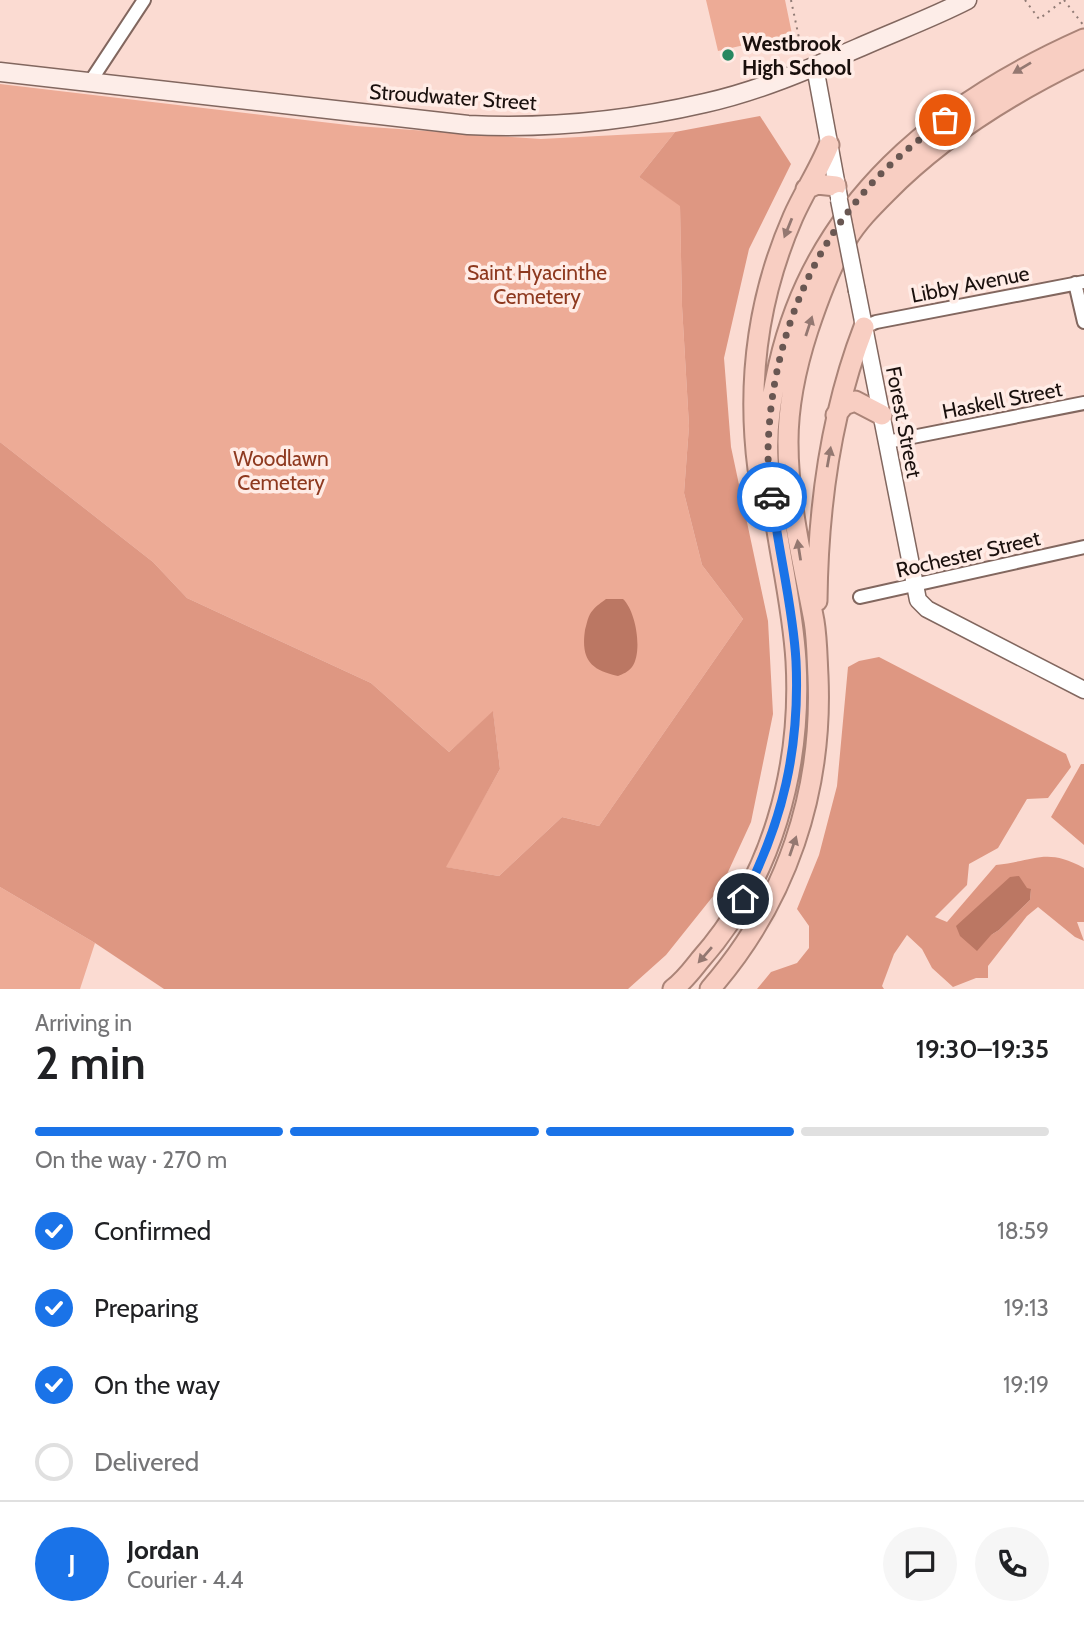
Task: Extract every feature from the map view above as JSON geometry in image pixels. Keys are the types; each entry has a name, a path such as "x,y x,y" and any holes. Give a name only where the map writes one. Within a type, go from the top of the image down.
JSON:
{"highway":[{"path":"673,989 718,940 733,919 764,859 784,799 795,731 796,660 777,539 768,457 771,399 787,329 813,267 831,235 865,190 911,146 980,94 1036,60 1084,39"},
{"path":"814,622 802,569 790,482 790,403 813,314 847,239 897,182 940,145 1015,94 1084,58"},
{"path":"777,539 763,495 755,447 755,360 775,263 806,189 829,145"},
{"path":"806,189 817,184 838,193"},
{"path":"710,989 747,941 767,908 792,851 814,767 819,730 814,622 824,489 836,415 849,366 864,327"},
{"path":"836,415 844,405 855,401 882,415"}],"main road":[{"name":"Stroudwater Street","path":"0,72 420,121 540,127 608,121 708,103 820,65 967,0"}],"street":[{"path":"90,82 144,0"},
{"name":"Forest Street","path":"820,65 829,145 918,600 927,609 1084,690"},
{"path":"1079,282 1084,322"},
{"name":"Libby Avenue","path":"864,327 1079,282"},
{"name":"Haskell Street","path":"887,442 1084,403"},
{"name":"Rochester Street","path":"860,597 1084,547"}],"path":[{"path":"791,0 799,38 821,53 820,65"},
{"path":"1026,0 1038,19 1064,0 1084,26"}],"green space":[{"path":"706,0 785,0 792,34 718,51"},
{"name":"Woodlawn Cemetery","path":"0,84 356,126 541,139 675,132 639,177 680,205 682,306 689,426 684,493 702,565 743,619 599,826 562,817 499,876 445,867 500,769 493,712 449,752 371,683 187,598 153,562 0,442"},
{"path":"0,887 95,943 80,989 0,989"}],"shaded area":[{"path":"760,116 791,164 749,249 724,358 731,447 768,621 773,714 751,822 722,885 666,955 628,989 164,989 95,943 0,887 0,442 153,562 187,598 371,683 449,752 493,711 500,769 446,867 499,876 562,817 599,826 743,619 702,565 684,493 689,426 680,206 639,177 675,132"},
{"path":"606,599 623,599 628,605 636,632 635,660 629,670 618,676 594,666 584,648 589,617"},
{"path":"879,657 1066,754 1071,767 1048,798 1027,799 998,848 969,864 967,885 935,917 947,922 996,865 1040,857 1060,858 1084,868 1084,922 1077,922 1084,941 1075,937 1038,907 1027,916 988,966 988,978 976,978 953,987 932,968 922,949 907,935 894,954 882,986 884,989 757,989 771,972 797,963 809,948 809,926 797,909 819,855 837,786 848,667 859,661","holes":["1031,889 1030,900 999,930 991,935"]},
{"path":"1081,764 1084,764 1084,845 1051,817"},
{"path":"1019,876 1027,888 1031,889 1030,900 977,951 960,936 956,926 1010,877"}],"way so far":[{"path":"772,497 768,457 771,399 787,329 813,267 831,235 865,190 911,146 945,120"}],"place":[{"name":"Westbrook High School","path":"728,55"}],"route":[{"path":"743,899 764,859 784,799 795,731 796,660 772,497"}],"park label":[{"name":"Saint Hyacinthe Cemetery","path":"537,284"}]}
